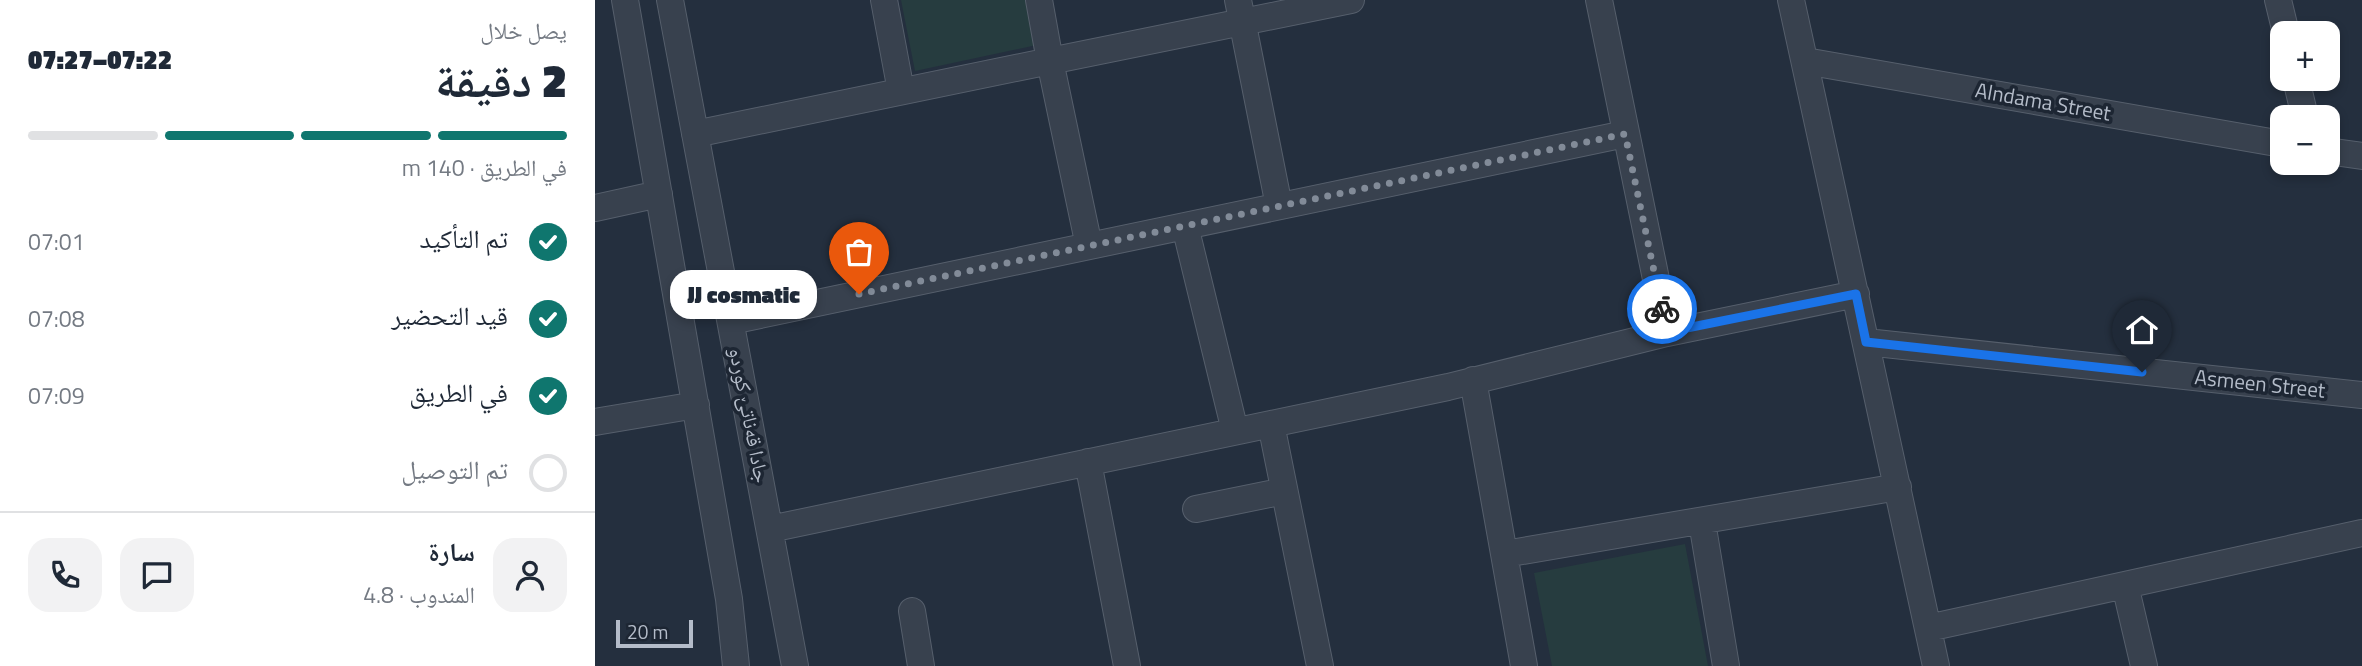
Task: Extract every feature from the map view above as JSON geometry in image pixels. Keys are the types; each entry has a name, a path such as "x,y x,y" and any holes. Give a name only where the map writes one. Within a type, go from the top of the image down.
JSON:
{"street":[{"path":"625,0 729,599 736,666"},
{"name":"جادا قەناتێ کوردو","path":"670,0 795,666"},
{"path":"884,0 901,91"},
{"path":"1039,0 1089,246"},
{"path":"695,134 1051,61 1240,11 1351,0"},
{"path":"1599,0 1667,332"},
{"path":"1791,0 1936,666"},
{"path":"2279,0 2283,21"},
{"path":"1240,11 1279,206"},
{"name":"Alndama Street","path":"1805,61 2270,142"},
{"path":"731,321 1625,134"},
{"path":"2340,153 2362,156"},
{"path":"595,208 659,194"},
{"path":"1185,226 1235,431"},
{"path":"770,529 1271,424 1473,380 1667,332 1856,294"},
{"name":"Asmeen Street","path":"1866,342 2362,395"},
{"path":"1473,380 1524,666"},
{"path":"595,422 696,405"},
{"path":"1271,424 1320,666"},
{"path":"1088,462 1127,666"},
{"path":"1505,554 1898,487"},
{"path":"1196,509 1285,491"},
{"path":"1702,522 1726,666"},
{"path":"1928,628 2362,533"},
{"path":"2125,585 2144,666"},
{"path":"912,611 921,666"}],"green space":[{"path":"901,0 1028,0 1037,45 915,71"},
{"path":"1685,544 1708,666 1552,666 1534,573"}],"way so far":[{"path":"859,294 1625,134 1662,309"}],"place":[{"name":"JJ cosmatic","path":"859,294"}],"route":[{"path":"1662,309 1667,332 1856,294 1866,342 2142,372"}]}
